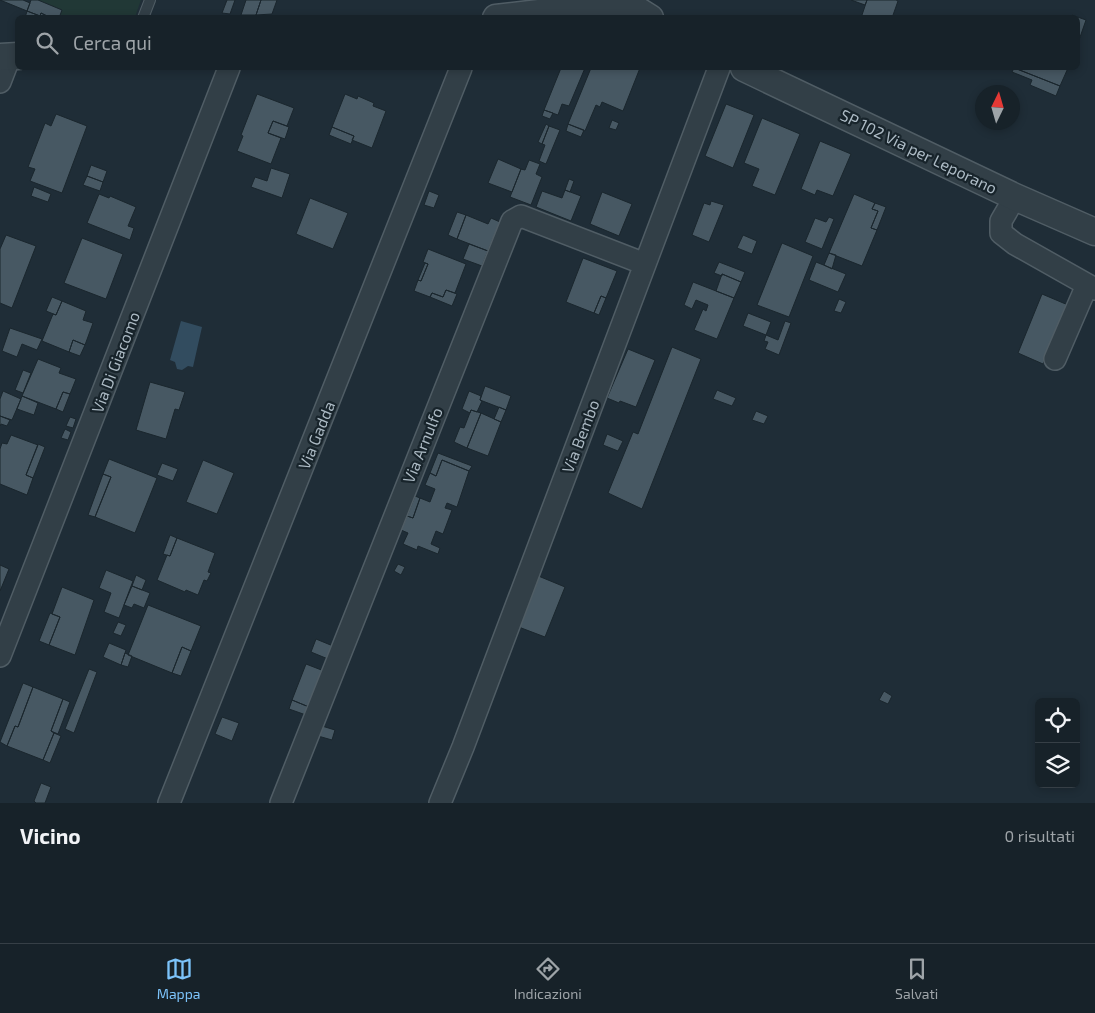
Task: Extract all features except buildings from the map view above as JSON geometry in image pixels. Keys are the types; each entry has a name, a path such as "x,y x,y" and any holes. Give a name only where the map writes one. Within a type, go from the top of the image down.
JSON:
{"street":[{"path":"507,15 537,7 622,1 645,15"},
{"path":"0,82 9,57"},
{"name":"Via Di Giacomo","path":"0,656 228,70"},
{"name":"Via Gadda","path":"169,803 460,70"},
{"name":"Via Bembo","path":"440,803 463,747 718,70"},
{"name":"SP 102 Via per Leporano","path":"748,70 1015,197 1095,232"},
{"path":"1015,197 1001,222 1001,232 1015,244 1091,287 1055,360"},
{"name":"Via Arnulfo","path":"281,803 512,221 521,216 645,264"}],"lane":[{"path":"144,15 150,0"}],"green space":[{"path":"31,0 141,0 136,15 26,15"}],"water":[{"path":"181,321 202,327 193,367 188,366 182,370 177,369 175,362 170,360"}]}
